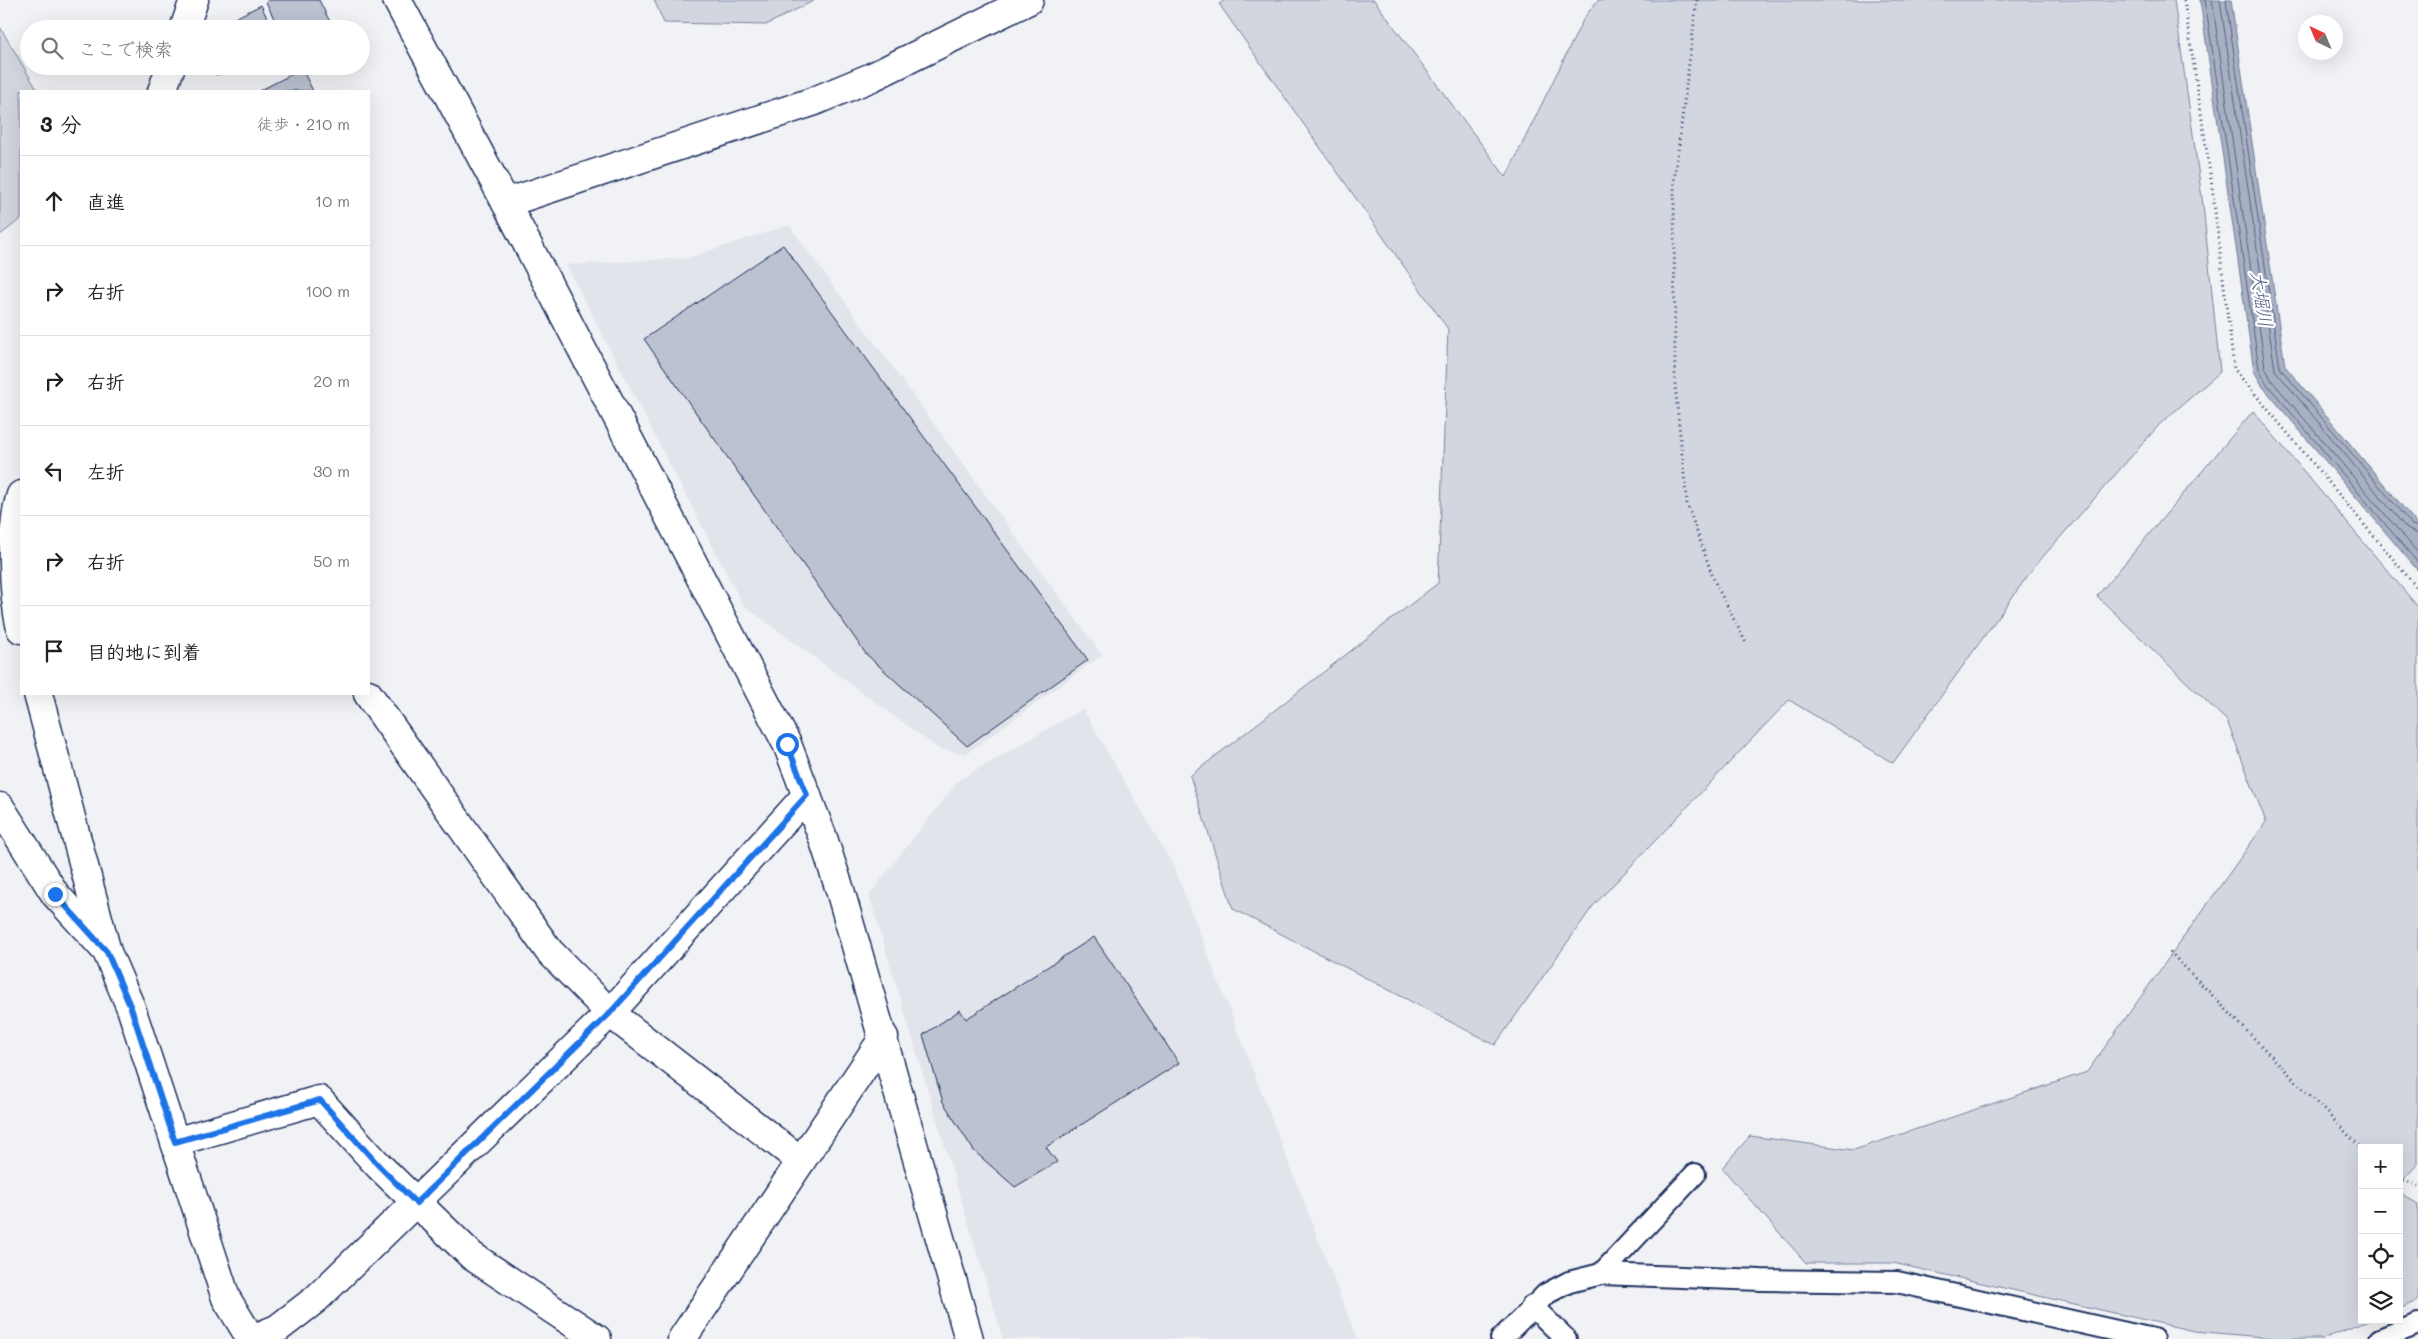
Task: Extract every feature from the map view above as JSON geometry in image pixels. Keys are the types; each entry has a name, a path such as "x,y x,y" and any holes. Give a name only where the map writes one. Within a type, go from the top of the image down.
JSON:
{"street":[{"path":"187,20 194,0"},
{"path":"397,0 506,203 787,744 837,881 884,1037 969,1339"},
{"path":"506,203 812,102 872,77 1029,0"},
{"path":"162,90 168,75"},
{"path":"13,507 17,614 20,625"},
{"path":"38,695 107,952 131,1008 226,1298 252,1339 277,1329 297,1315 416,1203 610,1013 807,795"},
{"path":"369,695 549,951 610,1013 801,1161"},
{"path":"0,807 55,894 107,952"},
{"path":"682,1339 884,1037"},
{"path":"175,1142 320,1100 379,1166 472,1256 597,1339"}],"lane":[{"path":"1601,1274 1695,1174"},
{"path":"1501,1339 1546,1294 1569,1282 1601,1274 1761,1280 1897,1282 2153,1339"},
{"path":"1532,1306 1566,1339"},
{"path":"2380,1339 2418,1324"}],"path":[{"path":"1697,0 1674,182 1675,385 1687,504 1714,580 1746,643"},
{"path":"2184,0 2212,186 2234,369 2418,589"},
{"path":"2170,952 2358,1145"},
{"path":"2403,1180 2418,1186"}],"shaded area":[{"path":"654,0 815,0 766,25 664,23"},
{"path":"1225,0 1374,0 1506,177 1584,18 1598,0 2174,0 2203,205 2220,372 2159,425 2034,567 1893,763 1789,700 1593,906 1495,1045 1233,909 1190,776 1438,583 1448,329 1219,4"},
{"path":"0,27 20,61 20,75 28,75 37,90 20,90 20,220 0,235"},
{"path":"789,225 1102,655 966,754 939,749 743,605 566,265 687,258"},
{"path":"2253,411 2418,607 2418,1164 2403,1180 2403,1144 2358,1144 2358,1324 2361,1324 2323,1339 2284,1339 2194,1331 1893,1263 1806,1263 1722,1168 1750,1136 1854,1150 2087,1072 2266,822 2227,721 2097,596"},
{"path":"1083,709 1174,867 1357,1339 1003,1339 869,895 959,780"},
{"path":"2403,1195 2418,1204 2418,1301 2403,1307"}],"water":[{"name":"大堀川","path":"2200,0 2231,0 2285,366 2418,525 2418,571 2263,387 2254,371"}],"building":[{"path":"269,0 319,0 329,20 275,20 266,2"},
{"path":"261,5 268,20 231,20"},
{"path":"290,75 305,75 312,90 261,90"},
{"path":"783,245 1088,660 967,746 866,654 644,339"},
{"path":"1094,937 1179,1063 1046,1147 1057,1162 1015,1187 974,1151 943,1102 923,1035 960,1010 966,1019"}],"route":[{"path":"55,894 107,952 131,1008 175,1142 320,1100 379,1166 416,1203 610,1013 807,795 787,744"}]}
